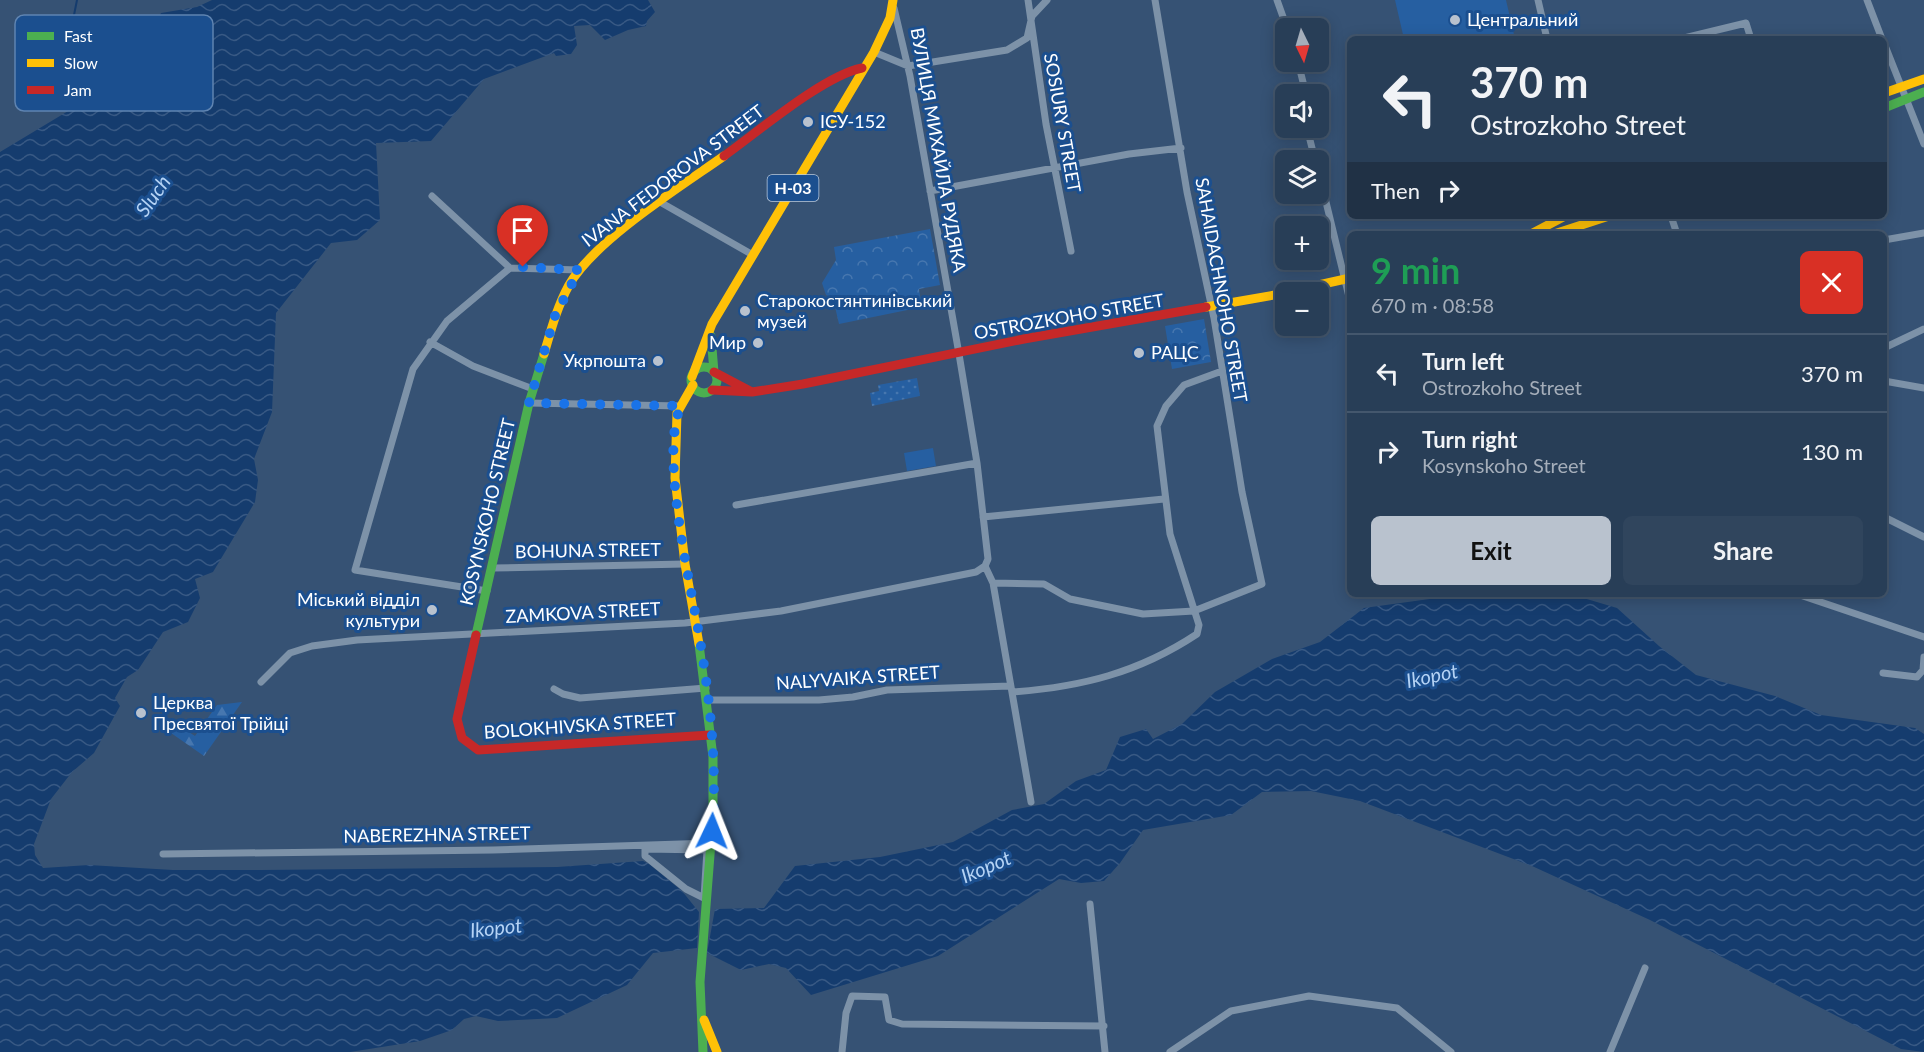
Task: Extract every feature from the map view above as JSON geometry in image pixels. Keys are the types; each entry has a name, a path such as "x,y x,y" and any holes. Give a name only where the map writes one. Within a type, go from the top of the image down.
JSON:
{"main road":[{"name":"Н-03","path":"703,1052 701,1012 703,952 712,843 713,757 697,622 685,564 675,478 675,434 681,406 712,324 862,68 874,52 886,29 893,2"},
{"name":"IVANA FEDOROVA STREET","path":"579,270 591,256 660,202 822,86 848,71 862,68"},
{"path":"1887,92 1924,79"},
{"path":"1887,107 1924,92"},
{"path":"1537,231 1559,219"},
{"path":"1563,219 1561,226 1568,231 1601,219"},
{"name":"KOSYNSKOHO STREET","path":"458,733 458,719 529,403 555,316 579,270"},
{"name":"OSTROZKOHO STREET","path":"1329,283 1347,279"},
{"name":"OSTROZKOHO STREET","path":"710,391 752,392 959,354 1024,339 1275,295"},
{"name":"Н-03","path":"710,391 717,379 710,347 712,324"},
{"path":"710,391 701,393 692,381 703,368 752,392"},
{"path":"681,406 710,391"},
{"name":"BOLOKHIVSKA STREET","path":"458,733 464,743 478,750 710,735"},
{"name":"Н-03","path":"701,1012 717,1052"}],"street":[{"name":"SOSIURY STREET","path":"1028,0 1030,29 1071,251"},
{"path":"874,52 908,66 1006,50 1027,38 1032,16 1047,0"},
{"name":"SAHAIDACHNOHO STREET","path":"1155,0 1212,308 1242,492 1262,584 1194,611"},
{"path":"1277,0 1283,18"},
{"path":"1538,0 1546,36"},
{"path":"1867,0 1881,36"},
{"name":"ВУЛИЦЯ МИХАЙЛА РУДЯКА","path":"893,2 908,66 959,354 983,517 988,559 985,566 993,583 1031,802"},
{"path":"1692,36 1746,23 1750,36"},
{"path":"1887,51 1924,144"},
{"path":"930,191 1181,148"},
{"path":"432,196 510,268 447,321 430,342 406,385 355,570 487,591"},
{"path":"660,202 753,255"},
{"path":"1328,204 1347,275"},
{"path":"1887,239 1924,233"},
{"name":"IVANA FEDOROVA STREET","path":"510,268 579,270"},
{"path":"1887,347 1924,329"},
{"path":"430,342 473,366 533,389"},
{"path":"993,583 1044,584 1070,599 1143,614 1194,611 1170,534 1156,426 1166,406 1184,386 1222,371"},
{"path":"1887,382 1924,388"},
{"path":"529,403 681,406"},
{"path":"736,505 976,463"},
{"path":"983,517 1164,499"},
{"path":"1887,519 1924,537"},
{"name":"BOHUNA STREET","path":"493,568 685,564"},
{"name":"ZAMKOVA STREET","path":"261,682 290,653 312,646 357,640 697,622 781,611 976,572 985,566"},
{"path":"1806,597 1924,637"},
{"name":"NALYVAIKA STREET","path":"708,700 819,700 918,687 1011,689 1089,683 1174,650 1197,634 1199,625 1194,611"},
{"path":"1883,673 1917,678 1923,669 1924,657"},
{"path":"554,689 580,698 706,688"},
{"name":"NABEREZHNA STREET","path":"163,854 493,850 712,843"},
{"path":"645,849 707,850 704,898 686,889 645,856 645,849"},
{"path":"1090,904 1105,1052"},
{"path":"1610,1052 1645,968"},
{"path":"842,1052 846,1013 852,996 885,997 890,1020 902,1024 1104,1026"},
{"path":"1170,1052 1231,1011 1309,996 1397,1008 1451,1052"}],"green space":[{"name":"Центральний","path":"1395,0 1506,0 1514,36 1403,36"},
{"path":"930,229 940,285 919,289 922,307 839,324 833,298 826,295 822,283 836,260 834,247"},
{"path":"1204,319 1211,362 1172,369 1165,326"},
{"path":"917,378 920,396 872,406 870,393 879,391 878,385"},
{"path":"933,448 936,466 907,471 904,453"},
{"path":"242,702 204,756 161,726 168,719 195,736 217,705"}],"water":[{"path":"212,0 648,0 655,12 647,21 646,26 628,30 605,40 590,25 574,26 577,45 571,54 556,56 554,53 484,79 431,141 376,143 380,220 357,240 331,243 276,313 272,412 254,459 258,480 255,502 213,572 195,579 200,598 188,622 163,632 138,670 127,677 115,698 120,706 94,753 72,772 51,799 34,844 35,855 43,868 89,865 173,870 557,867 643,861 649,864 682,891 699,912 697,948 653,953 627,985 557,1018 498,1021 476,1016 464,1019 452,1030 420,1041 350,1052 0,1052 0,152 68,111 213,111 213,15 160,15 197,7"},
{"name":"Ikopot","path":"1444,597 1580,597 1617,608 1659,646 1696,675 1775,696 1821,715 1915,728 1924,734 1924,1052 1901,1049 1650,920 1532,866 1360,801 1311,791 1262,792 1231,815 1143,830 1104,881 1081,883 1059,879 938,956 811,995 786,968 769,964 741,970 707,953 715,909 764,908 795,866 880,857 953,842 1012,810 1044,804 1076,781 1106,770 1120,737 1146,729 1153,739 1182,724 1215,692 1272,659 1320,642 1364,608"}],"waterway":[{"path":"74,15 77,0"}],"traffic: fast":[{"path":"1887,107 1924,92"},
{"path":"711,336 714,372"},
{"path":"476,635 529,403 544,354"},
{"path":"704,367 713,371 717,380 713,389 704,393 695,389 691,380 695,371 704,367"},
{"path":"699,644 713,757 713,817 700,982 703,1052"}],"traffic: slow":[{"path":"692,377 712,324 874,52 890,18 893,0"},
{"path":"1887,92 1924,79"},
{"path":"544,354 561,302 581,268 598,250 640,215 724,156"},
{"path":"1537,231 1559,219"},
{"path":"1563,231 1600,219"},
{"path":"1329,283 1347,279"},
{"path":"1206,307 1275,295"},
{"path":"693,385 677,413 675,478 685,564 699,644"},
{"path":"704,1020 717,1052"}],"traffic: jam":[{"path":"724,156 810,93 846,73 862,68"},
{"path":"712,390 752,392 803,384 1024,339 1206,307"},
{"path":"714,372 750,391"},
{"path":"476,635 457,719 462,738 478,750 710,735"}],"place":[{"name":"Центральний","path":"1455,20"},
{"name":"ІСУ-152","path":"808,122"},
{"name":"Старокостянтинівський музей","path":"745,311"},
{"name":"Мир","path":"758,343"},
{"name":"РАЦС","path":"1139,353"},
{"name":"Укрпошта","path":"658,361"},
{"name":"Міський відділ культури","path":"432,610"},
{"name":"Церква Пресвятої Трійці","path":"141,713"}],"route":[{"path":"523,267 579,270 555,316 541,356 529,403 681,406 677,413 675,434 675,478 685,564 697,622 706,688 713,757 714,817 712,831"}],"water label":[{"name":"Sluch","path":"153,196"}]}
